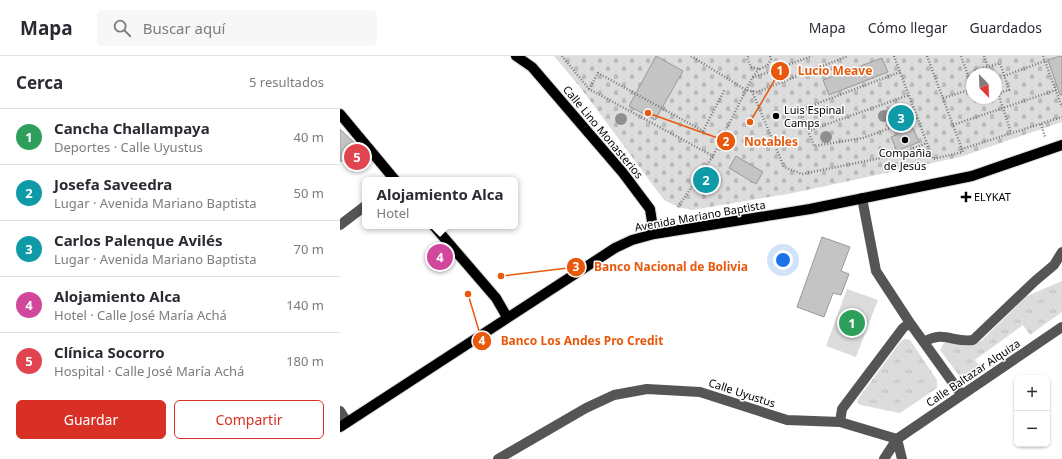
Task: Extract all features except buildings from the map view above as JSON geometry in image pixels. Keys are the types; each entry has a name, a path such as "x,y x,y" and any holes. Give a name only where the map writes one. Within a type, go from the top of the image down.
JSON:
{"main road":[{"name":"Calle Lino Monasterios","path":"516,56 532,67 623,173 650,209 654,234"},
{"path":"340,114 392,177"},
{"name":"Avenida Mariano Baptista","path":"344,425 614,248 632,240 654,234 810,210 972,176 1062,145"},
{"path":"437,229 496,298 507,317"}],"street":[{"path":"862,198 876,271 910,323 961,394"},
{"path":"340,225 362,208"},
{"path":"924,342 932,337 942,336 967,341 973,340 1054,265 1062,252"},
{"path":"840,422 842,409 903,328 910,323"},
{"name":"Calle Baltazar Alquiza","path":"897,439 961,394 1062,327"},
{"name":"Calle Uyustus","path":"498,459 586,408 614,395 647,389 700,392 786,420 840,422 897,439"},
{"path":"340,411 344,425"},
{"path":"884,459 897,439"},
{"path":"897,439 902,459"}],"path":[{"path":"562,56 590,89 713,156"},
{"path":"691,56 746,90 757,92 848,56"},
{"path":"748,56 747,58 751,67 759,69"},
{"path":"678,207 713,156 752,78 759,69 767,66 771,59 770,56"},
{"path":"752,78 812,56"},
{"path":"894,56 933,159 963,152 962,149 1062,117"},
{"path":"927,56 962,149"},
{"path":"961,56 966,70"},
{"path":"984,56 988,67"},
{"path":"1043,56 1062,107"},
{"path":"1004,76 1045,62"},
{"path":"985,68 1000,63 1009,90 1002,92"},
{"path":"900,72 800,110 808,131 814,146 863,138 918,118"},
{"path":"590,89 598,73 702,131 725,89"},
{"path":"943,98 966,89"},
{"path":"953,125 1056,90"},
{"path":"752,91 784,167 802,174 896,155 927,143"},
{"path":"808,131 909,95"},
{"path":"1001,104 1011,133"}],"green space":[{"path":"554,56 1062,56 1062,122 960,157 793,193 692,210 678,207 664,200 580,87"},
{"path":"1062,281 1062,312 1030,335 1023,325 975,360 982,370 963,381 940,350 944,343 955,341 969,344 981,341 1027,296"},
{"path":"847,289 878,300 856,357 826,346"},
{"path":"905,339 910,340 937,380 937,388 900,413 860,405 857,402 858,399 901,341"}],"place":[{"name":"Notables","path":"648,113"},
{"name":"Luis Espinal Camps","path":"776,116"},
{"name":"Carlos Palenque Avilés","path":"901,118"},
{"name":"Lucio Meave","path":"750,122"},
{"name":"Compañìa de Jesús","path":"905,140"},
{"name":"Clínica Socorro","path":"357,157"},
{"name":"Josefa Saveedra","path":"706,180"},
{"name":"ELYKAT","path":"966,197"},
{"name":"Alojamiento Alca","path":"440,257"},
{"name":"Banco Nacional de Bolivia","path":"501,276"},
{"name":"Banco Los Andes Pro Credit","path":"468,294"},
{"name":"Cancha Challampaya","path":"852,323"}]}
